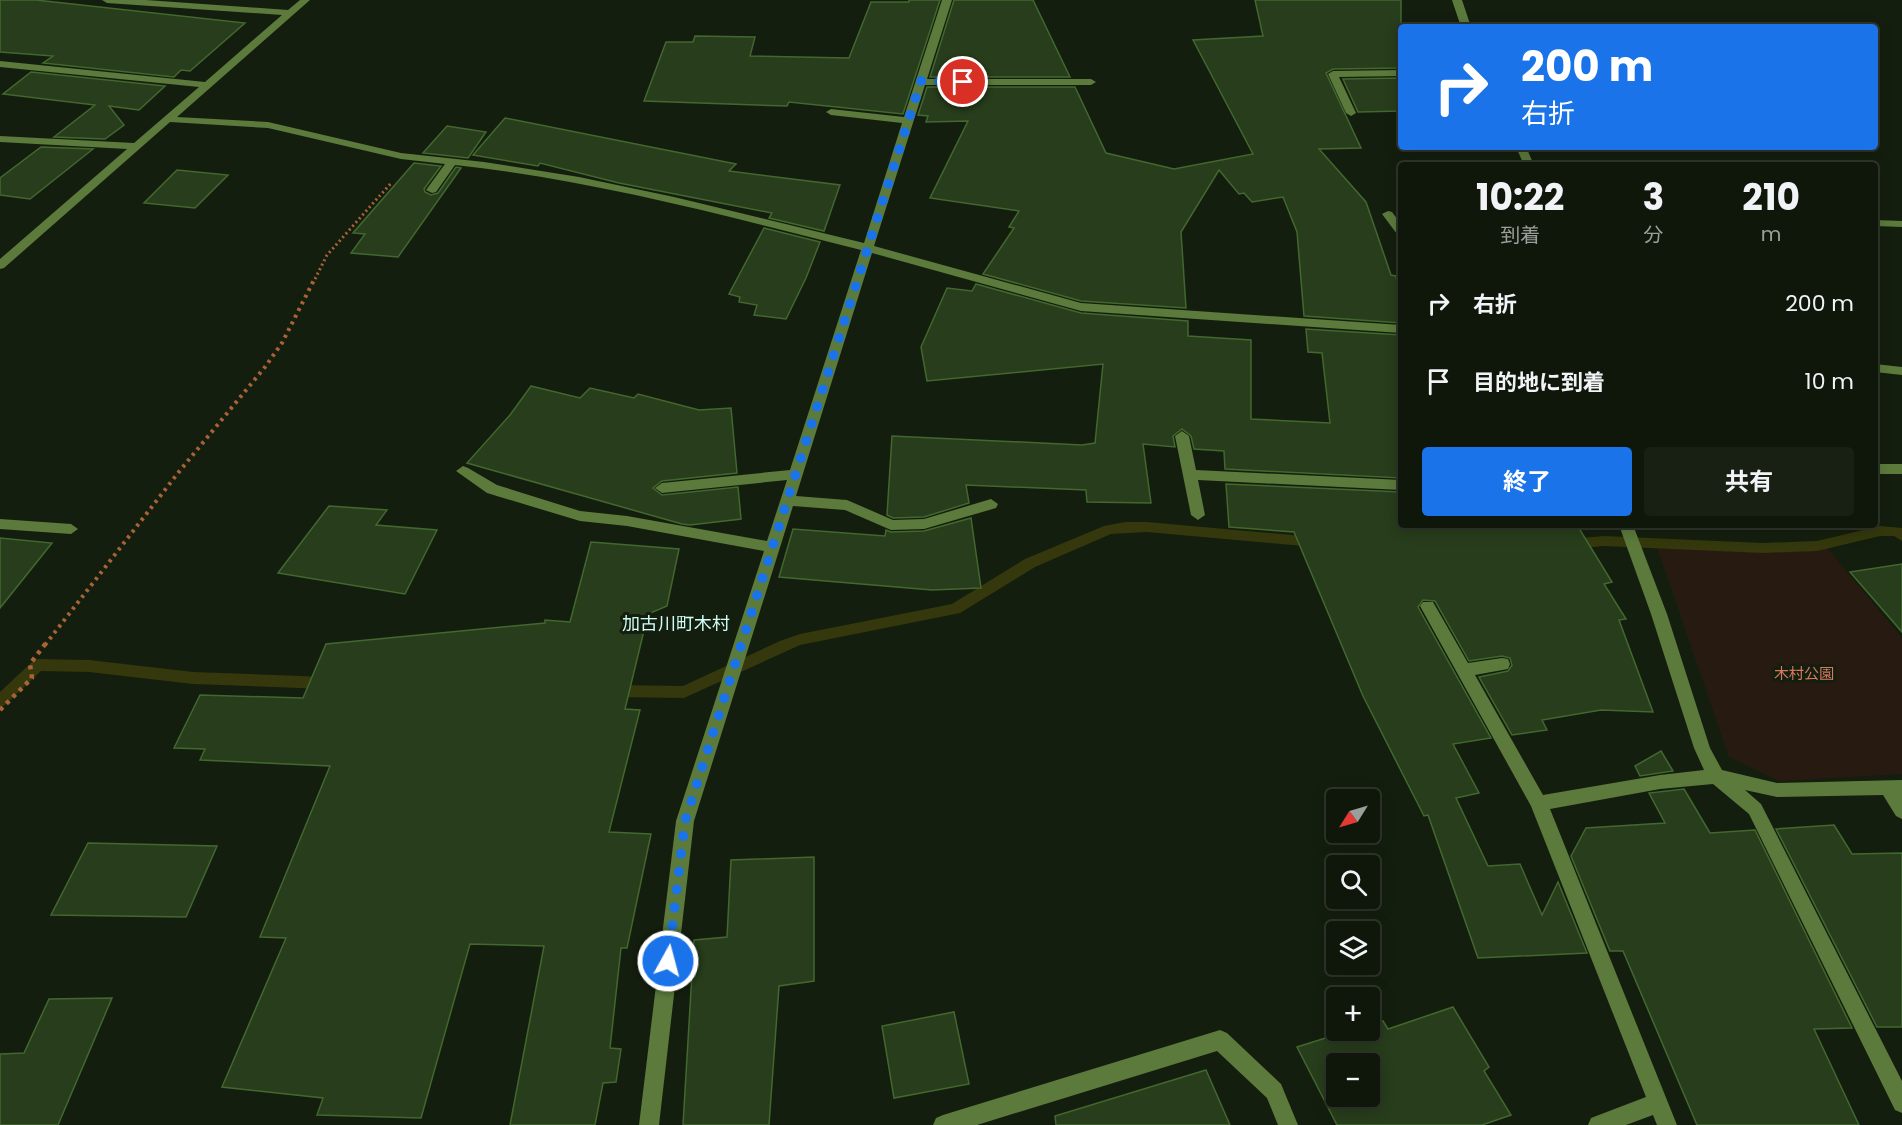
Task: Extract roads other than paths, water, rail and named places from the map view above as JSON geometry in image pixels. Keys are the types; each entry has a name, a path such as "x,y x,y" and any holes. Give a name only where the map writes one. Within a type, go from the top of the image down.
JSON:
{"street":[{"path":"107,0 290,13"},
{"path":"0,265 305,0"},
{"path":"649,1125 685,821 947,0"},
{"path":"1457,0 1465,24"},
{"path":"0,64 206,85"},
{"path":"1351,113 1333,74 1398,73"},
{"path":"921,81 1091,82"},
{"path":"831,112 909,121"},
{"path":"166,119 268,124 415,157 589,182 674,200 869,248 1081,308 1398,329"},
{"path":"0,139 135,146"},
{"path":"432,190 452,161"},
{"path":"1388,214 1398,228"},
{"path":"1878,223 1902,225"},
{"path":"1878,368 1902,371"},
{"path":"1182,436 1198,515"},
{"path":"1878,469 1902,468"},
{"path":"463,471 492,489 580,516 627,521 772,547"},
{"path":"662,488 796,474"},
{"path":"1190,475 1398,485"},
{"path":"788,500 847,505 891,525 924,524 991,504"},
{"path":"0,524 71,529"},
{"path":"1627,528 1659,614 1702,748 1716,776 1755,809 1902,1103"},
{"path":"1428,606 1539,803 1667,1125"},
{"path":"1464,670 1502,664"},
{"path":"1539,803 1660,782 1716,776 1777,790 1895,787 1902,811"},
{"path":"943,1125 1220,1040 1274,1091 1288,1125"},
{"path":"1598,1125 1658,1102"}],"waterway":[{"path":"613,691 684,692 800,640 955,609 1030,563 1109,529 1147,527 1315,542"},
{"path":"1571,544 1604,541 1763,548 1817,546 1880,531 1897,531 1902,536"},
{"path":"0,701 38,665 89,666 193,678 327,683"}],"district":[{"name":"加古川町木村","path":"676,624"}],"park label":[{"name":"木村公園","path":"1804,674"}]}
